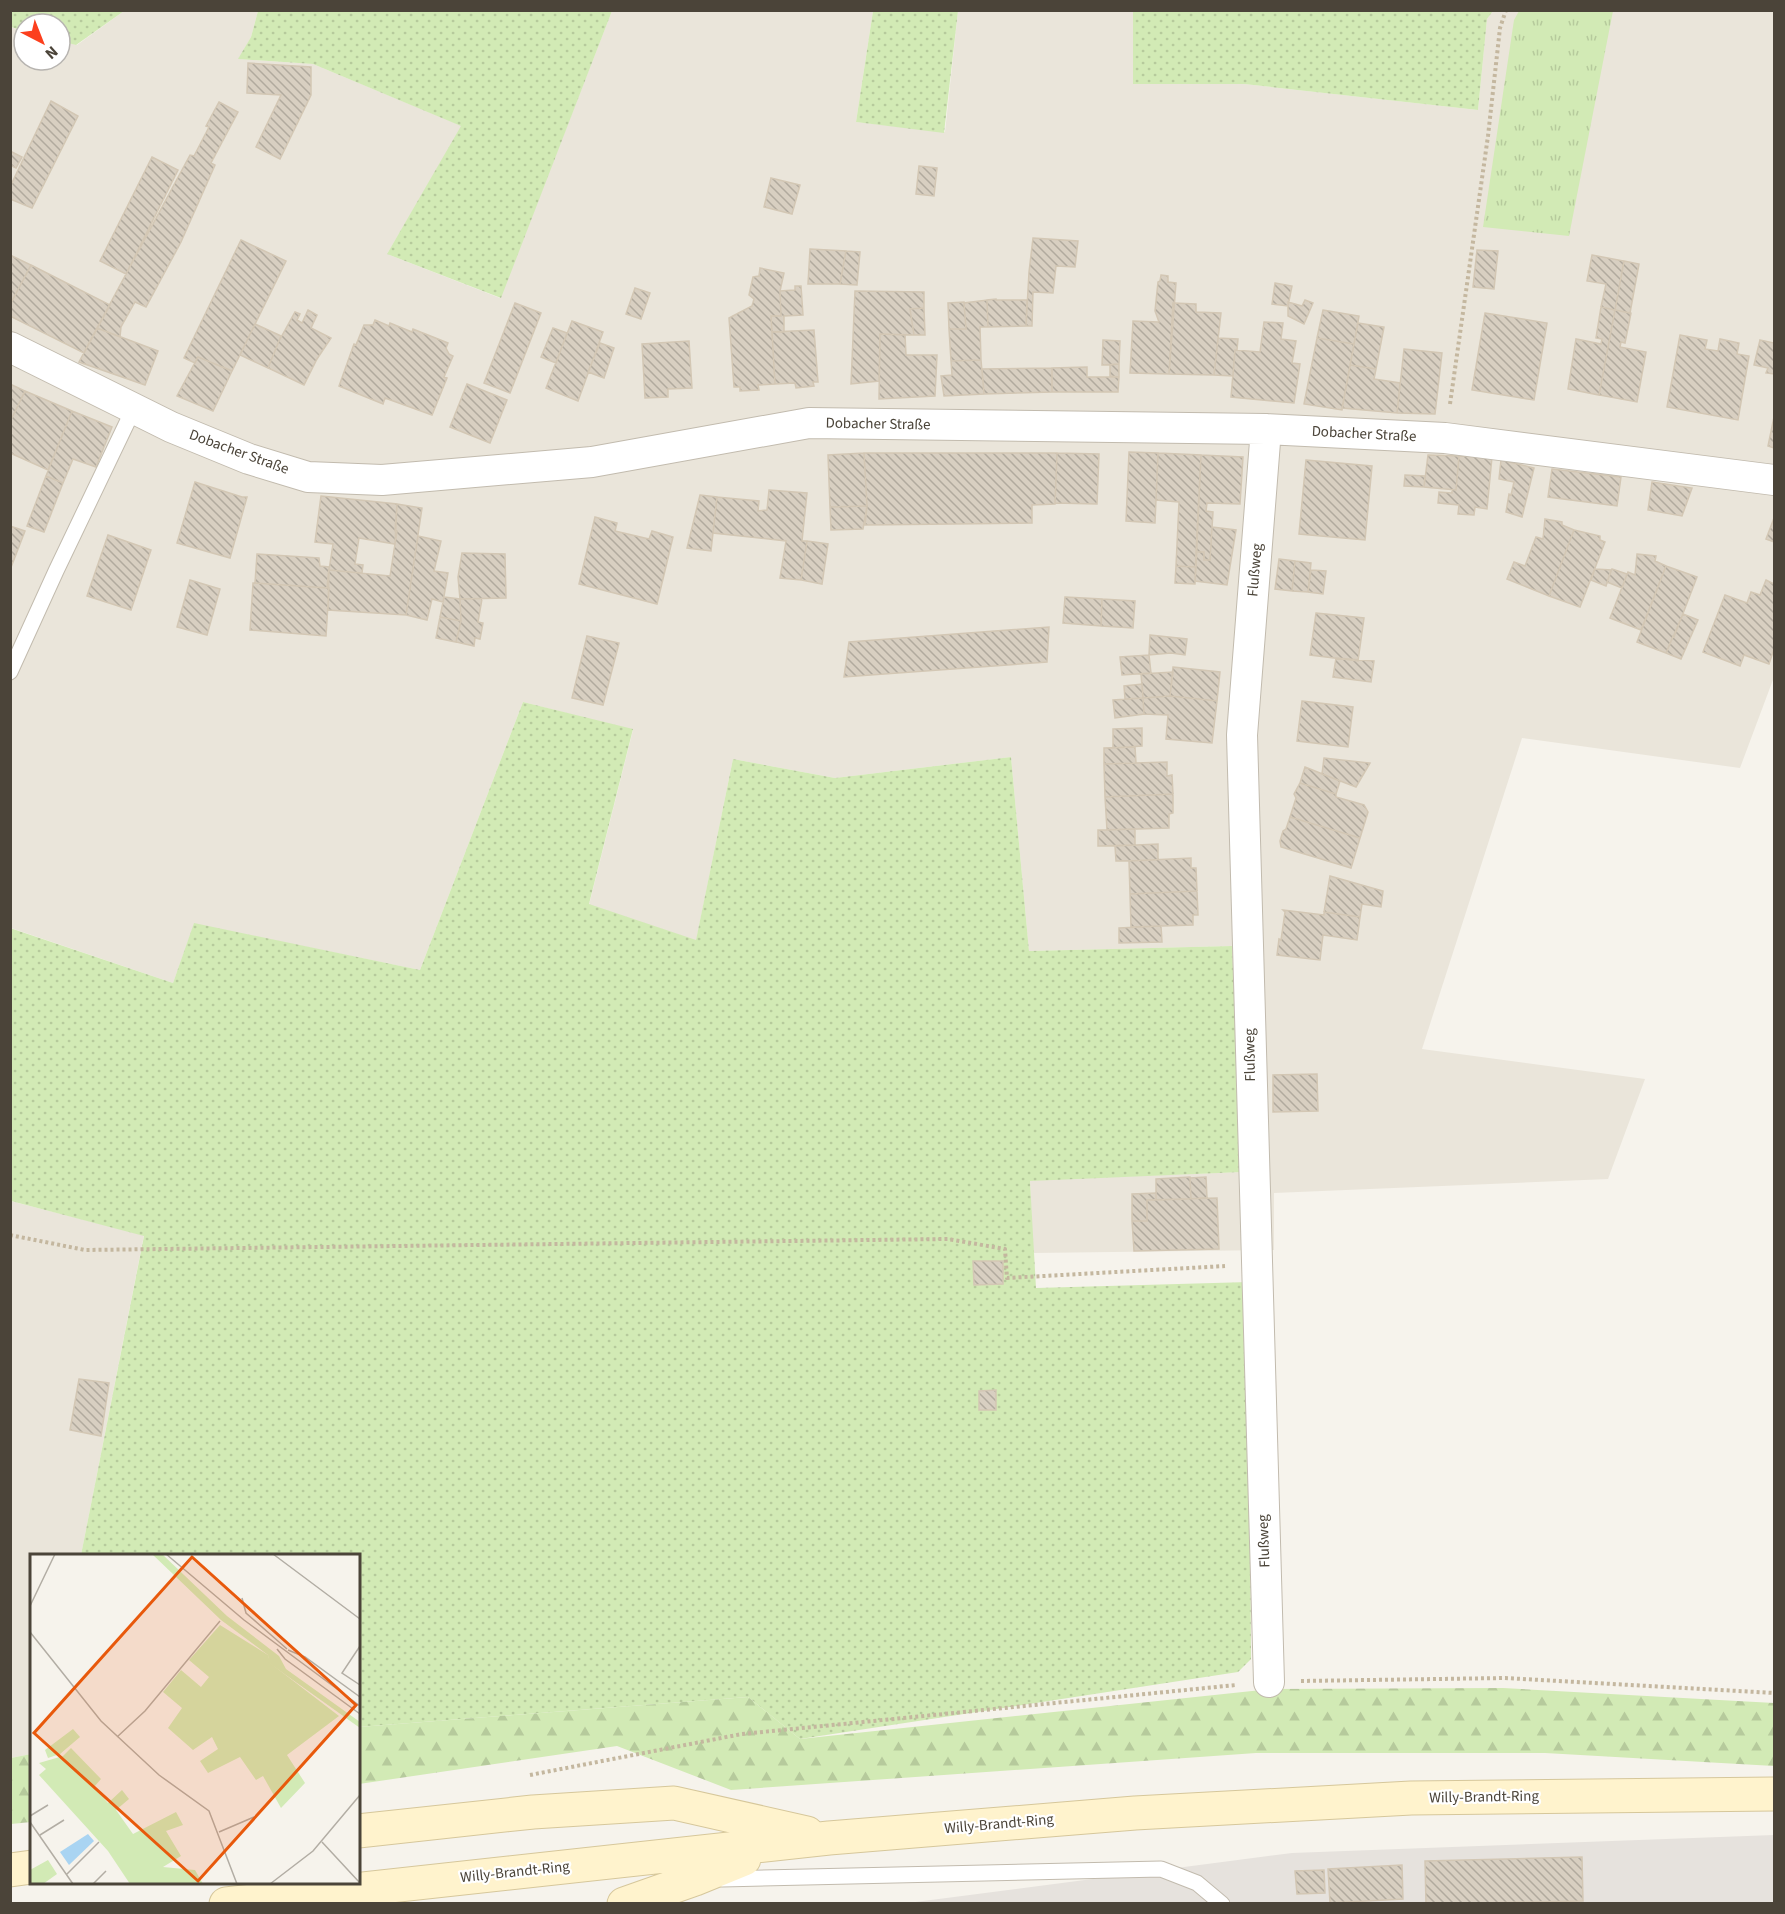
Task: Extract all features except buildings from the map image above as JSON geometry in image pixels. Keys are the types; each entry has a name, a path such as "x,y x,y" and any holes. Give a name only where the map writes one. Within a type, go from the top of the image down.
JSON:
{"main road":[{"name":"Willy-Brandt-Ring","path":"226,1904 829,1838 1134,1813 1411,1798 1774,1794"},
{"path":"360,1831 533,1812 674,1803 829,1838"},
{"path":"624,1904 695,1879 779,1845"},
{"path":"10,1870 30,1867"}],"street":[{"name":"Dobacher Straße","path":"10,347 171,426 249,459 308,477 382,480 592,462 809,423 1266,429 1445,438 1774,480"},
{"name":"Flußweg","path":"1266,429 1242,735 1269,1682"}],"lane":[{"path":"10,672 134,408"},
{"path":"695,1879 1161,1869 1197,1883 1222,1904"}],"path":[{"path":"1445,438 1488,136 1500,28 1506,10"},
{"path":"10,1235 85,1250 948,1239 1005,1249 1008,1278 1256,1264"},
{"path":"525,1776 742,1734 1269,1682 1505,1677 1774,1692"}],"shaded area":[{"path":"124,11 258,11 251,37 239,59 313,64 462,126 387,254 500,298 612,11 873,11 856,122 945,132 958,11 1133,11 1133,84 1244,84 1478,110 1487,19 1493,11 1774,11 1774,677 1740,768 1522,738 1422,1049 1645,1079 1608,1179 1274,1193 1274,1250 1033,1253 1030,1180 1242,1172 1232,946 1029,951 1011,757 835,778 733,759 696,941 589,905 633,730 523,702 420,970 194,924 173,983 11,928 10,27 12,28 12,72 72,72 72,44 77,45"},
{"path":"10,1201 144,1235 81,1554 30,1554 30,1754 11,1758"},
{"path":"1774,1835 1774,1903 900,1904 1292,1853"}],"green space":[{"path":"11,10 124,11 76,45 72,44 72,12 12,12 11,27"},
{"path":"1133,10 1493,11 1487,19 1478,110 1244,84 1133,84"},
{"path":"258,11 612,11 501,298 387,254 461,126 313,64 238,59 251,37"},
{"path":"873,11 958,11 944,133 856,122"},
{"path":"1519,11 1613,11 1569,236 1483,227 1514,20"},
{"path":"523,702 633,729 589,904 696,940 733,759 835,778 1011,757 1029,951 1232,946 1242,1172 1030,1181 1036,1288 1249,1282 1251,1659 1238,1672 800,1739 748,1697 360,1727 360,1554 81,1554 144,1236 11,1201 10,928 173,983 194,923 420,970"},
{"path":"1503,1688 1774,1703 1774,1766 1545,1753 1256,1753 731,1790 617,1746 360,1784 360,1727 748,1697 800,1739 1271,1689"},
{"path":"30,1754 30,1822 11,1824 11,1758"}]}
